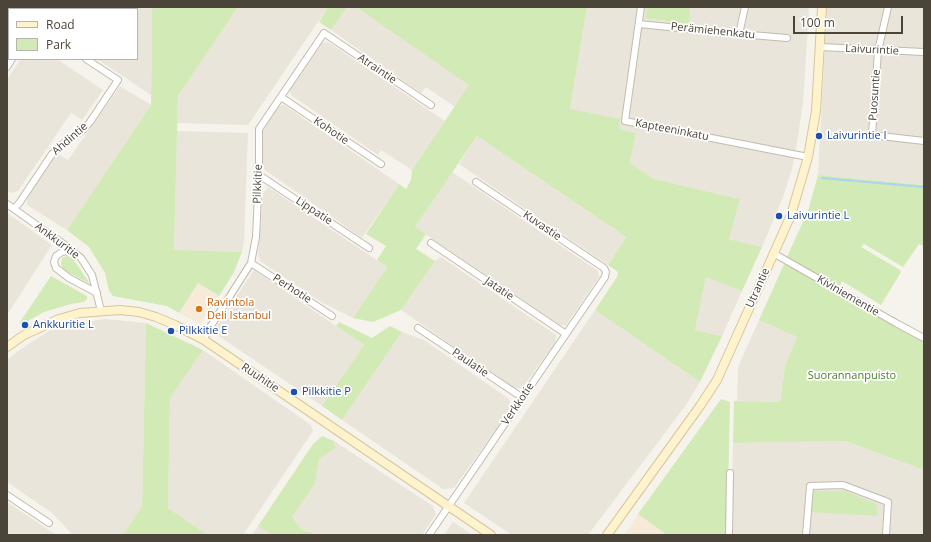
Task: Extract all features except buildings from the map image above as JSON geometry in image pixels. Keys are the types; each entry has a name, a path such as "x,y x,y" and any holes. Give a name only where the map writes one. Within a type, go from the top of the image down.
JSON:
{"main road":[{"name":"Utrantie","path":"607,535 700,406 716,380 790,215 808,157 816,111 822,7"},
{"name":"Ruuhitie","path":"7,347 24,335 59,319 80,313 120,310 138,312 156,317 204,340 491,535"}],"street":[{"name":"Kapteeninkatu","path":"641,7 625,121 808,157"},
{"path":"739,34 745,7"},
{"path":"878,51 888,7"},
{"name":"Perämiehenkatu","path":"639,24 787,38"},
{"name":"Pilkkitie","path":"204,340 207,332 251,263 256,237 259,175 259,129 324,33"},
{"name":"Atraintie","path":"324,33 431,105"},
{"name":"Laivurintie","path":"820,47 878,51 924,52"},
{"name":"Puosuntie","path":"878,51 872,135 924,141"},
{"name":"Ahdintie","path":"14,209 52,154 60,146 83,130 118,80 88,60"},
{"name":"Kohotie","path":"281,97 381,164"},
{"name":"Lippatie","path":"259,175 369,248"},
{"name":"Kuvastie","path":"476,182 604,268 606,272"},
{"name":"Ankkuritie","path":"7,204 75,252 84,262 92,275 101,311"},
{"name":"Jatatie","path":"432,243 566,334"},
{"path":"75,252 62,252 56,256 54,262 56,268 69,278 97,292"},
{"name":"Kiviniementie","path":"773,253 924,338"},
{"name":"Perhotie","path":"251,263 332,316"},
{"name":"Verkkotie","path":"429,535 523,398 606,272"},
{"name":"Paulatie","path":"418,328 523,398"},
{"path":"729,535 730,473"},
{"path":"806,535 810,486 843,485 888,502 886,535"},
{"path":"7,495 48,524"}],"shaded area":[{"path":"20,7 152,7 151,95 98,60 138,60 138,8"},
{"path":"238,7 328,7 248,125 177,123 178,96"},
{"path":"347,7 356,7 470,84 455,107 426,87 421,93 331,30"},
{"path":"587,7 647,7 645,18 690,10 678,7 809,7 803,103 792,169 783,197 762,247 729,239 740,199 654,179 630,163 636,133 619,129 570,109"},
{"path":"827,7 924,7 924,185 818,175"},
{"path":"328,42 445,121 412,170 381,150 378,155 291,95 290,90 322,43"},
{"path":"20,60 58,60 103,90 82,120 71,113 18,191 11,193 7,191 7,79"},
{"path":"120,86 151,105 67,230 27,205 27,197 57,153 68,160"},
{"path":"284,105 399,184 362,238 265,170 262,166 262,130 278,106"},
{"path":"177,131 248,133 244,241 242,252 174,251"},
{"path":"477,136 626,237 608,265 459,164"},
{"path":"452,172 598,271 599,277 566,325 560,325 415,227"},
{"path":"268,187 387,267 353,318 321,302 260,261 258,255 263,194"},
{"path":"7,213 52,245 7,315"},
{"path":"441,257 556,335 555,343 522,388 514,388 401,310 435,261"},
{"path":"254,270 364,345 322,406 213,332"},
{"path":"706,277 742,291 722,336 695,330"},
{"path":"198,283 219,296 200,324 179,313"},
{"path":"595,310 700,382 686,405 588,535 512,535 464,503"},
{"path":"105,319 146,323 142,506 123,535 73,535 52,513 7,482 7,360 55,327"},
{"path":"759,320 797,337 785,366 780,402 737,401 738,367"},
{"path":"402,332 424,340 509,399 511,408 454,488 443,489 342,420"},
{"path":"203,350 311,425 313,431 243,535 208,535 168,508 170,398"},
{"path":"334,441 433,506 436,514 422,535 313,535 312,532 302,530 292,517 315,484 319,459 334,448"},
{"path":"845,441 924,470 924,535 731,535 733,443"},
{"path":"7,502 56,535 7,535"},
{"path":"638,514 667,535 624,535"},
{"path":"453,522 473,535 444,535"},
{"path":"258,526 271,535 252,535"}],"green space":[{"path":"152,7 238,7 178,96 174,250 242,252 233,274 219,296 198,283 179,313 167,306 113,296 109,291 105,273 89,247 67,230 151,105"},
{"path":"328,7 347,7 331,30 319,22"},
{"path":"356,7 587,7 570,109 620,119 619,129 636,133 630,163 654,179 740,199 729,239 762,247 742,291 706,277 695,330 722,336 700,382 595,310 617,277 618,272 608,265 626,237 477,136 415,227 426,234 416,249 435,261 401,310 373,322 353,318 387,267 377,260 386,246 366,234 399,184 406,189 411,180 412,170 469,85"},
{"path":"647,7 678,7 690,9 689,24 645,18"},
{"path":"8,16 8,48 7,48"},
{"path":"818,175 924,185 924,246 919,244 903,267 864,244 861,247 901,272 881,305 842,281 838,289 786,259 808,211"},
{"path":"67,256 72,257 90,284 64,270 61,265 62,258"},
{"name":"Suorannanpuisto","path":"785,262 924,339 924,470 845,441 733,443 734,401 780,402 785,366 797,337 759,320"},
{"path":"51,276 87,296 87,299 84,302 71,304 44,312 21,325 20,322"},
{"path":"339,322 372,338 390,326 402,332 342,420 322,406 364,345 336,326"},
{"path":"146,323 203,350 170,398 168,508 208,535 123,535 142,506"},
{"path":"721,399 730,402 727,535 667,535 638,514"},
{"path":"322,436 334,441 335,448 319,459 315,484 292,517 302,530 312,532 313,535 271,535 258,526 313,444"},
{"path":"813,491 845,491 877,504 878,516 810,512"}],"waterway":[{"path":"822,178 924,187"}],"place":[{"name":"Laivurintie I","path":"819,136"},
{"name":"Laivurintie L","path":"779,216"},
{"name":"Ravintola Deli Istanbul","path":"199,309"},
{"name":"Ankkuritie L","path":"25,325"},
{"name":"Pilkkitie E","path":"171,331"},
{"name":"Pilkkitie P","path":"294,392"}]}
